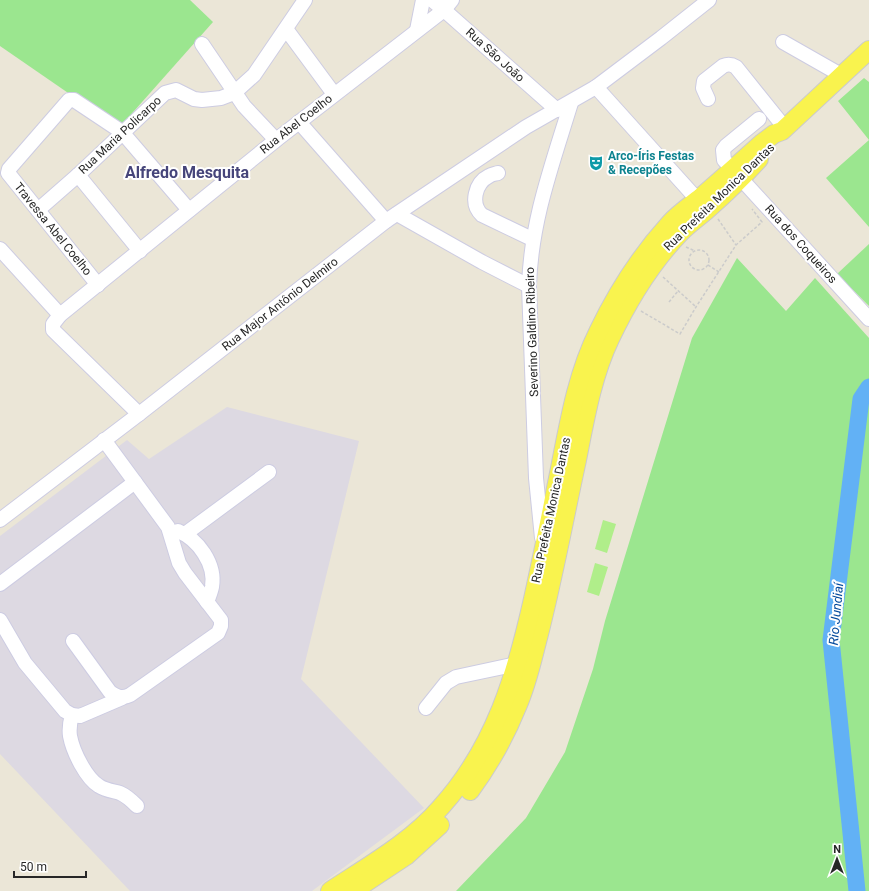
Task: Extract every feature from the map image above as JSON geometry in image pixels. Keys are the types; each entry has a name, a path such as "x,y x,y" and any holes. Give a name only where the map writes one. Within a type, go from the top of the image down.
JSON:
{"main road":[{"name":"Rua Prefeita Monica Dantas","path":"330,891 391,850 418,829 441,808 465,777 486,743 500,713 517,664 550,553 599,369 609,340 642,280 658,257 682,231 707,210 737,173 778,140 783,129 869,50"},
{"name":"Rua Prefeita Monica Dantas","path":"353,891 406,856 441,825 462,802 492,758 505,735 528,677 546,606 550,553"}],"street":[{"path":"234,94 254,75 305,0"},
{"path":"417,30 423,0"},
{"name":"Rua São João","path":"432,0 448,5 557,110"},
{"name":"Rua Major Antônio Delmiro","path":"0,520 392,217 526,127 596,87 709,0"},
{"name":"Rua Abel Coelho","path":"139,414 52,328 53,324 60,315 189,210 448,5"},
{"path":"286,29 334,94"},
{"path":"783,42 841,75"},
{"path":"202,44 234,94 262,127 276,140"},
{"path":"708,99 702,88 704,80 722,66 733,65 783,129"},
{"path":"596,87 707,210"},
{"name":"Rua Maria Policarpo","path":"38,210 78,175 162,95 170,90 176,90 194,99 202,100 221,98 234,94"},
{"name":"Travessa Abel Coelho","path":"98,285 8,174 9,169 50,121 71,100 74,100 122,132"},
{"name":"Severino Galdino Ribeiro","path":"550,553 536,478 529,286 530,262 532,239 543,194 570,103"},
{"name":"Rua dos Coqueiros","path":"760,119 726,146 723,150 724,160 869,319"},
{"path":"299,122 392,217 529,286"},
{"path":"122,132 189,210"},
{"path":"498,173 483,180 478,187 475,200 478,211 482,215 532,239"},
{"path":"78,175 140,251"},
{"path":"0,248 60,315"},
{"path":"0,620 25,663 65,711 72,715 80,716 130,695 218,633 221,626 220,620 179,563 174,552 168,527 104,440"},
{"path":"185,534 269,472"},
{"path":"0,584 135,482"},
{"path":"168,527 185,534 200,548 210,566 212,586 207,602"},
{"path":"73,641 110,692 117,697 122,698"},
{"path":"426,708 451,680 456,677 517,664"},
{"path":"72,715 69,725 70,737 75,750 92,782 101,788 130,798 137,806"}],"path":[{"path":"640,310 680,334 736,245 762,222 748,204"},
{"path":"707,210 736,245"},
{"path":"683,245 695,251"},
{"path":"701,250 707,253 710,259 708,265 706,268 699,270 693,268 689,259 690,256 695,251 701,250"},
{"path":"708,265 719,272"},
{"path":"660,274 696,307"},
{"path":"669,302 678,291"}],"shaded area":[{"path":"227,407 359,441 301,679 424,808 312,891 130,891 0,754 0,536 127,440 149,459"}],"green space":[{"path":"0,0 190,0 213,22 119,128 0,46"},
{"path":"864,78 869,82 869,140 838,101"},
{"path":"869,140 869,227 826,178"},
{"path":"869,244 869,306 837,274"},
{"path":"737,258 786,311 815,278 869,338 869,891 456,891 526,818 565,752 593,669 605,621 692,338"},
{"path":"603,520 616,524 607,553 595,549"},
{"path":"595,563 608,567 599,596 587,592"}],"waterway":[{"name":"Rio Jundiaí","path":"857,891 831,640 861,399 869,387"}],"place":[{"name":"Arco-Íris Festas & Recepões","path":"596,163"}],"district":[{"name":"Alfredo Mesquita","path":"187,172"}]}
